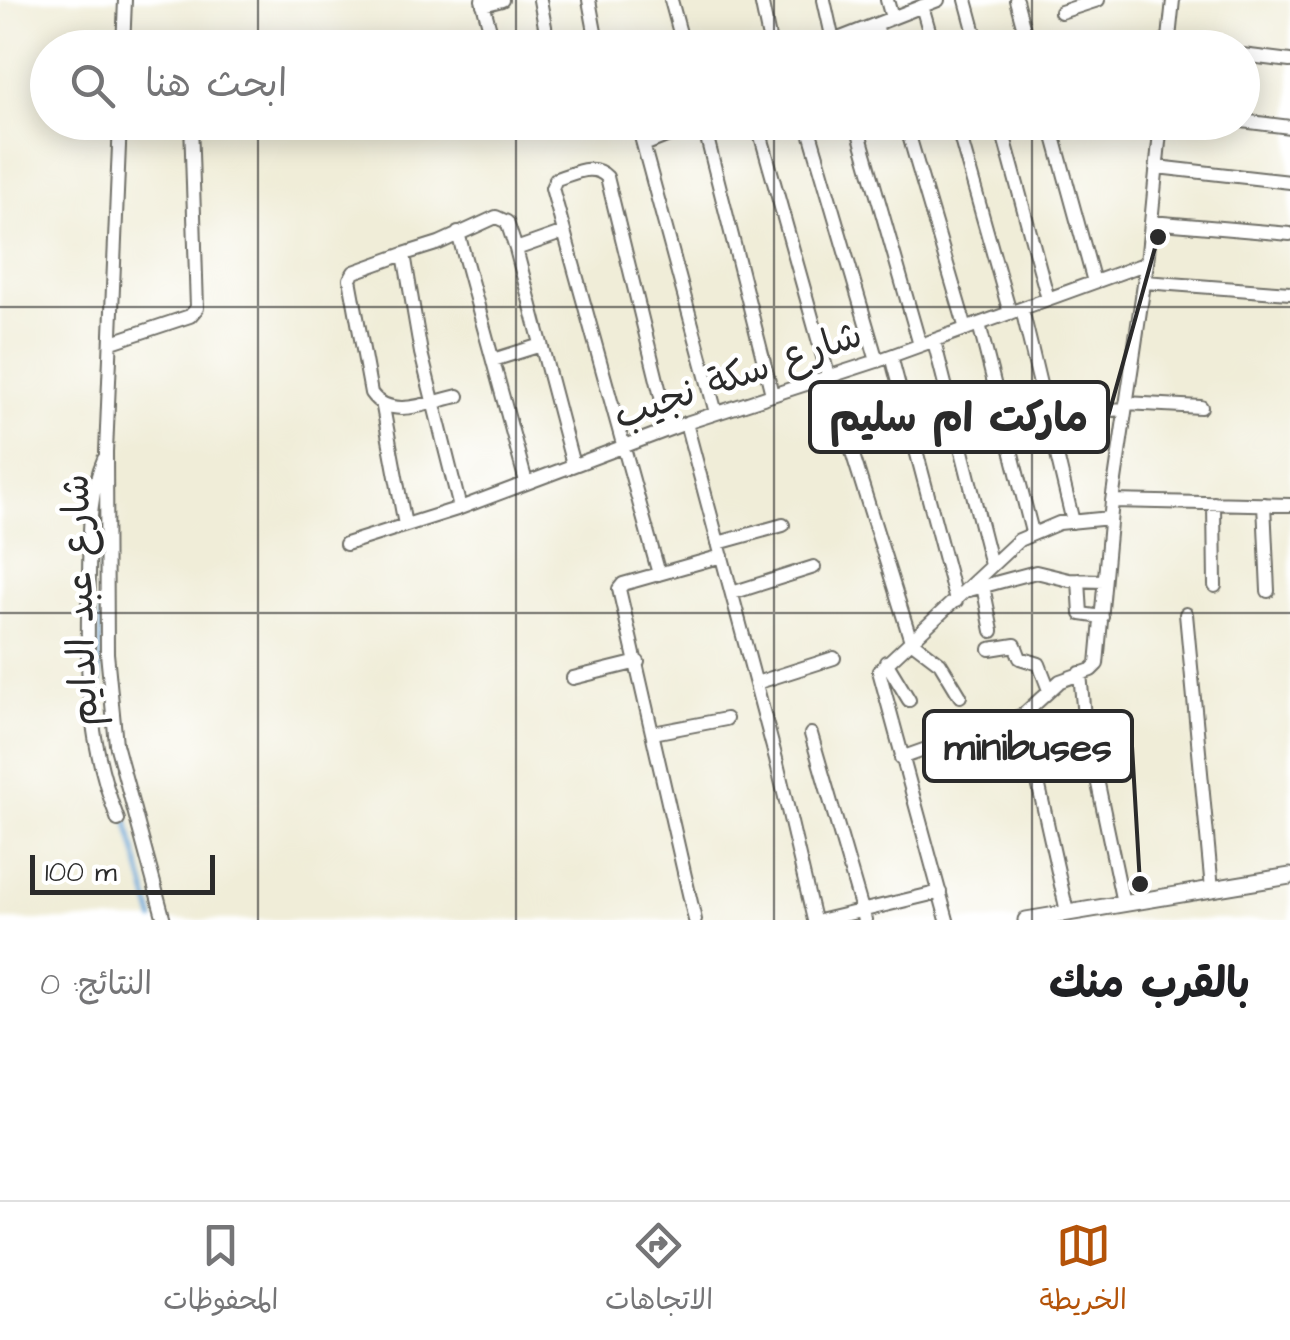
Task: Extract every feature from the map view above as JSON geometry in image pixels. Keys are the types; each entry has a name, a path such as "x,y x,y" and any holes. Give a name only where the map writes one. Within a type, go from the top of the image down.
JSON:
{"main road":[{"path":"1026,920 1290,876"}],"street":[{"path":"123,30 124,0"},
{"path":"490,30 483,2 502,0"},
{"path":"540,0 546,30"},
{"path":"589,0 595,30"},
{"path":"672,0 680,30"},
{"path":"761,0 767,30"},
{"path":"824,0 831,30"},
{"path":"888,0 892,18"},
{"path":"863,30 938,0"},
{"path":"966,0 974,30"},
{"path":"1016,0 1024,30"},
{"path":"1061,12 1098,0"},
{"path":"1172,30 1173,0"},
{"path":"922,6 929,30"},
{"path":"876,24 878,30"},
{"path":"1260,58 1290,61"},
{"path":"1260,123 1290,127"},
{"name":"شارع عبد الدايم","path":"119,140 106,452 107,653 114,729 164,920"},
{"path":"112,342 190,316 197,308 192,140"},
{"path":"643,140 716,413"},
{"path":"644,145 657,140"},
{"path":"707,140 772,394"},
{"path":"762,140 829,378 911,641 940,663 960,696"},
{"path":"812,140 877,361"},
{"path":"862,140 992,564"},
{"path":"911,140 972,327 1032,532"},
{"path":"962,140 1048,414 1074,522"},
{"path":"1005,140 1048,299"},
{"path":"1055,140 1094,282"},
{"path":"902,758 1016,718 1049,690 1095,668 1112,501 1145,282 1159,140"},
{"path":"1157,166 1290,182"},
{"path":"659,574 564,232 554,183 591,169 607,177 669,429"},
{"path":"405,525 383,406 371,393 350,279 354,272 499,217 507,222 516,249 573,465"},
{"path":"1151,222 1290,234"},
{"path":"516,249 564,232"},
{"path":"458,233 526,482"},
{"path":"404,254 432,402 460,508"},
{"name":"شارع سكة نجيب","path":"346,544 460,508 669,429 829,378 1147,263"},
{"path":"1145,282 1290,293"},
{"path":"493,360 541,345"},
{"path":"891,356 961,596"},
{"path":"383,406 395,409 458,396"},
{"path":"1048,414 1125,406 1201,408"},
{"path":"686,423 814,920"},
{"name":"شارع عبد الدايم","path":"106,452 96,477 91,509 86,661 92,731 118,820"},
{"path":"1112,501 1290,504"},
{"path":"1214,503 1215,586"},
{"path":"1264,504 1268,591"},
{"path":"947,920 879,675 886,662 1032,532 1110,518"},
{"path":"696,920 619,589 622,584 659,574 783,526"},
{"path":"732,593 814,567"},
{"path":"961,596 1036,572 1104,581"},
{"path":"1079,580 1081,614 1102,616"},
{"path":"983,586 992,631"},
{"path":"1186,614 1212,889"},
{"path":"990,649 1015,645 1021,659 1039,664 1049,690"},
{"path":"756,683 834,658"},
{"path":"573,678 638,662"},
{"path":"886,662 908,700"},
{"path":"1080,673 1088,735 1123,903"},
{"path":"994,772 1003,767 1016,718"},
{"path":"1016,718 1067,912"},
{"path":"653,733 726,719"},
{"path":"92,731 114,729"},
{"path":"811,734 864,915"},
{"path":"823,920 864,915 940,892"}],"waterway":[{"path":"101,567 100,719 154,920"}],"place":[{"name":"ماركت ام سليم","path":"1158,237"},
{"name":"minibuses","path":"1140,884"}]}
